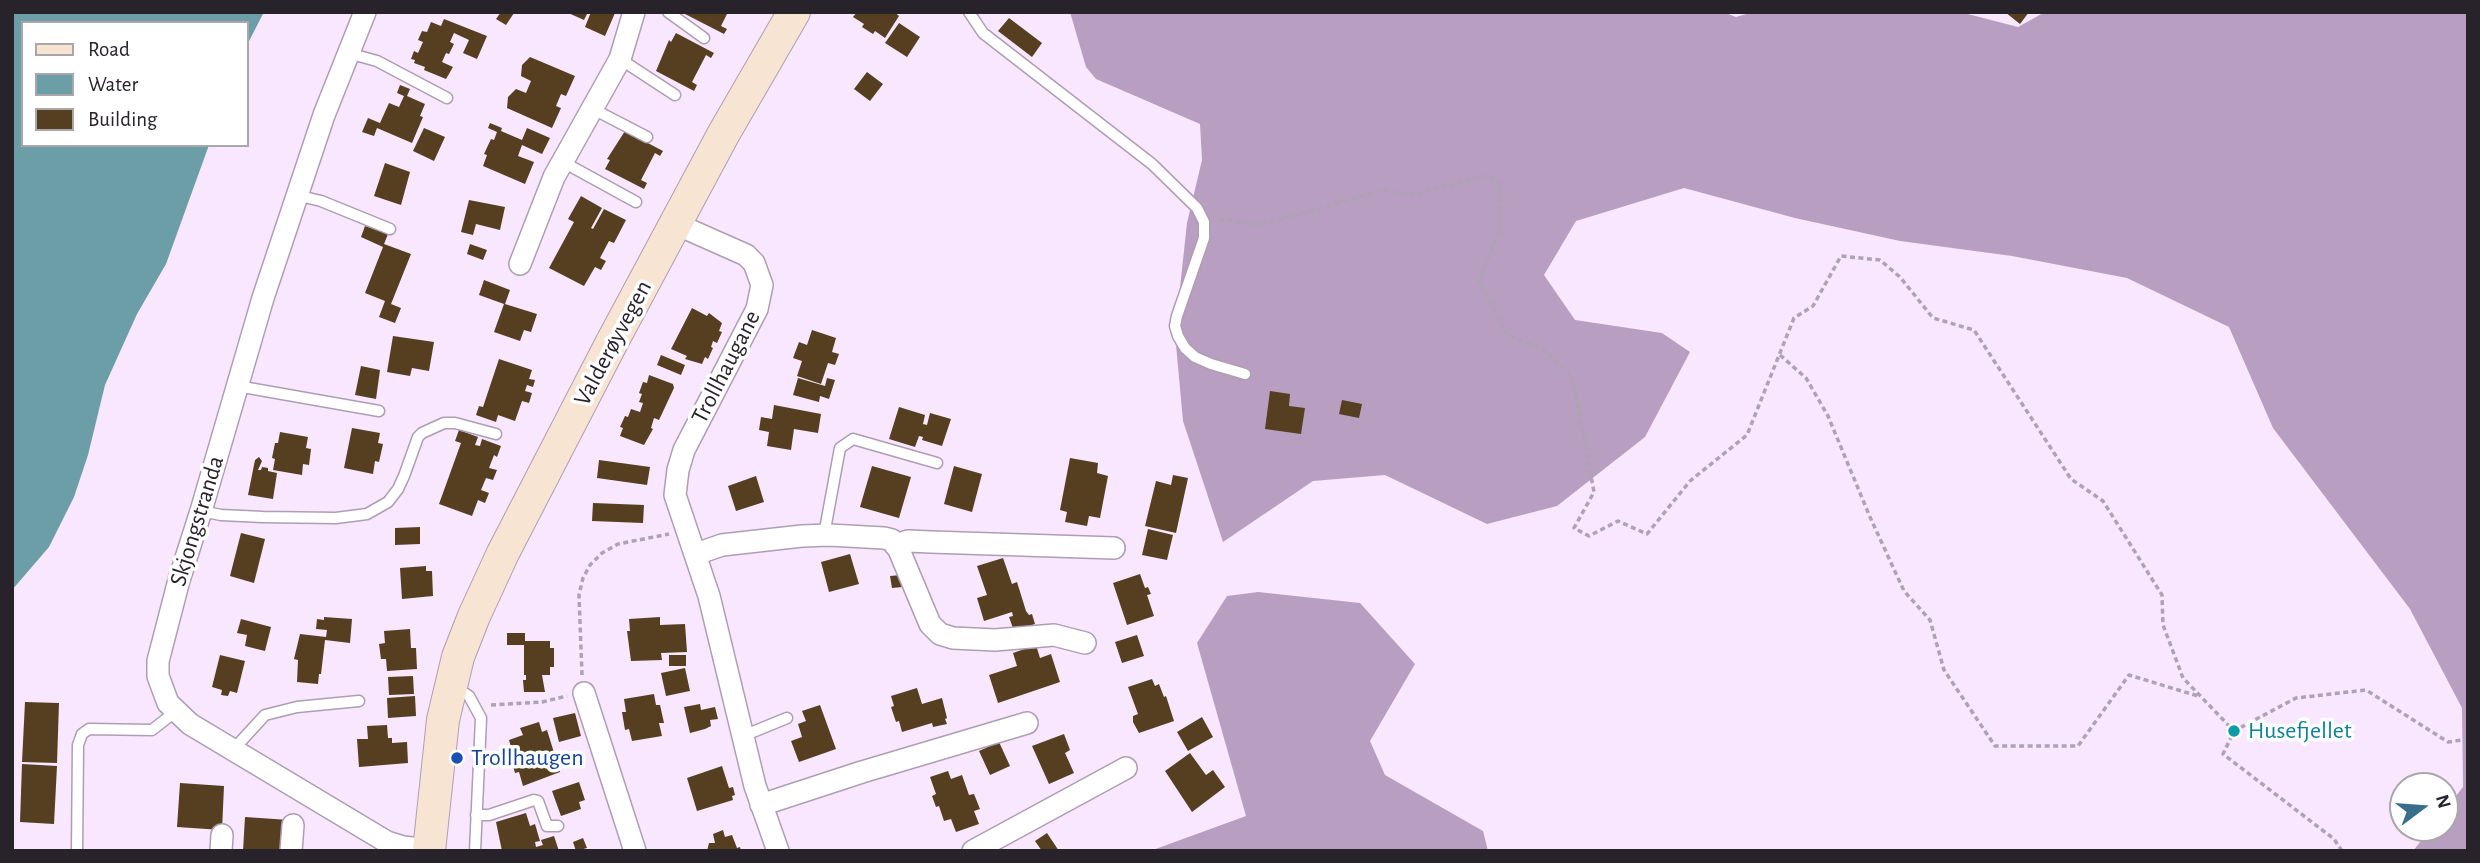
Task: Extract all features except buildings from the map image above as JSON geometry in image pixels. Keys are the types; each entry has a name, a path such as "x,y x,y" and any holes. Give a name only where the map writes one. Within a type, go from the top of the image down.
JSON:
{"main road":[{"name":"Valderøyvegen","path":"429,850 443,720 451,683 474,617 503,553 612,342 724,133 794,12"}],"street":[{"name":"Skjongstranda","path":"365,12 296,195 178,580 158,662 158,676 162,691 175,712 232,751 387,842 429,850"},
{"path":"520,264 563,162 620,59 634,12"},
{"name":"Trollhaugane","path":"676,223 746,255 754,264 762,285 757,309 684,450 675,495 709,596 761,805 778,851"},
{"path":"696,554 749,540 824,535 884,538 892,540 900,550 930,624 940,634 953,638 995,640 1054,635 1085,643"},
{"path":"895,545 919,541 1114,548"},
{"path":"583,693 635,851"},
{"path":"761,805 1027,723"},
{"path":"974,851 1126,768"},
{"path":"291,851 293,825"}],"lane":[{"path":"668,12 704,38"},
{"path":"968,12 983,33 1152,164 1188,198 1202,216 1204,238 1175,326 1185,348 1195,357 1211,365 1245,374"},
{"path":"348,53 377,61 447,98"},
{"path":"620,59 675,94"},
{"path":"593,109 647,138"},
{"path":"563,162 636,202"},
{"path":"296,195 321,201 390,229"},
{"path":"237,386 379,411"},
{"path":"201,511 235,516 356,517 388,502 404,476 418,437 430,428 444,423 455,423 496,434"},
{"path":"824,535 840,449 853,439 937,463"},
{"path":"451,683 469,696 481,718 474,851"},
{"path":"232,751 265,715 297,706 359,701"},
{"path":"77,851 78,745 82,734 89,729 152,730 175,712"},
{"path":"743,736 787,718"},
{"path":"476,815 489,815 534,800 538,801 547,826 558,826"}],"path":[{"path":"1202,216 1261,225 1384,190 1412,195 1490,175 1502,185 1500,229 1479,281 1508,336 1543,348 1572,377 1594,492 1574,528 1589,536 1618,521 1647,534 1690,481 1747,435 1794,318 1812,306 1840,256 1880,260 1900,277 1933,318 1975,330 2071,479 2104,500 2162,595 2163,625 2183,678 2234,731"},
{"path":"1780,355 1806,378 1828,416 1904,591 1930,620 1944,670 1996,746 2078,746 2129,675 2201,696"},
{"path":"477,710 482,705 542,702 583,693 579,594 590,565 601,553 618,544 688,530"},
{"path":"2342,851 2334,839 2223,754 2234,731 2296,698 2365,690 2448,742 2468,739"}],"shaded area":[{"path":"1070,12 1723,12 1736,17 1753,12 1960,12 2018,27 2045,12 2468,12 2468,851 2413,851 2420,842 2459,842 2459,792 2463,787 2462,708 2410,609 2273,428 2229,327 2127,278 2012,256 1900,241 1795,218 1684,188 1576,221 1544,275 1575,320 1662,333 1690,352 1645,437 1557,506 1487,524 1385,475 1313,481 1223,542 1183,421 1175,334 1187,223 1202,160 1200,124 1096,79 1086,67"},
{"path":"1258,592 1360,603 1415,664 1370,741 1385,775 1483,831 1488,851 1150,851 1246,816 1197,643 1227,596"}],"water":[{"path":"12,12 264,12 248,43 248,21 21,21 21,147 208,147 166,264 137,314 105,385 88,455 74,497 49,547 12,590"}],"place":[{"name":"Husefjellet","path":"2234,731"},
{"name":"Trollhaugen","path":"457,758"}]}
